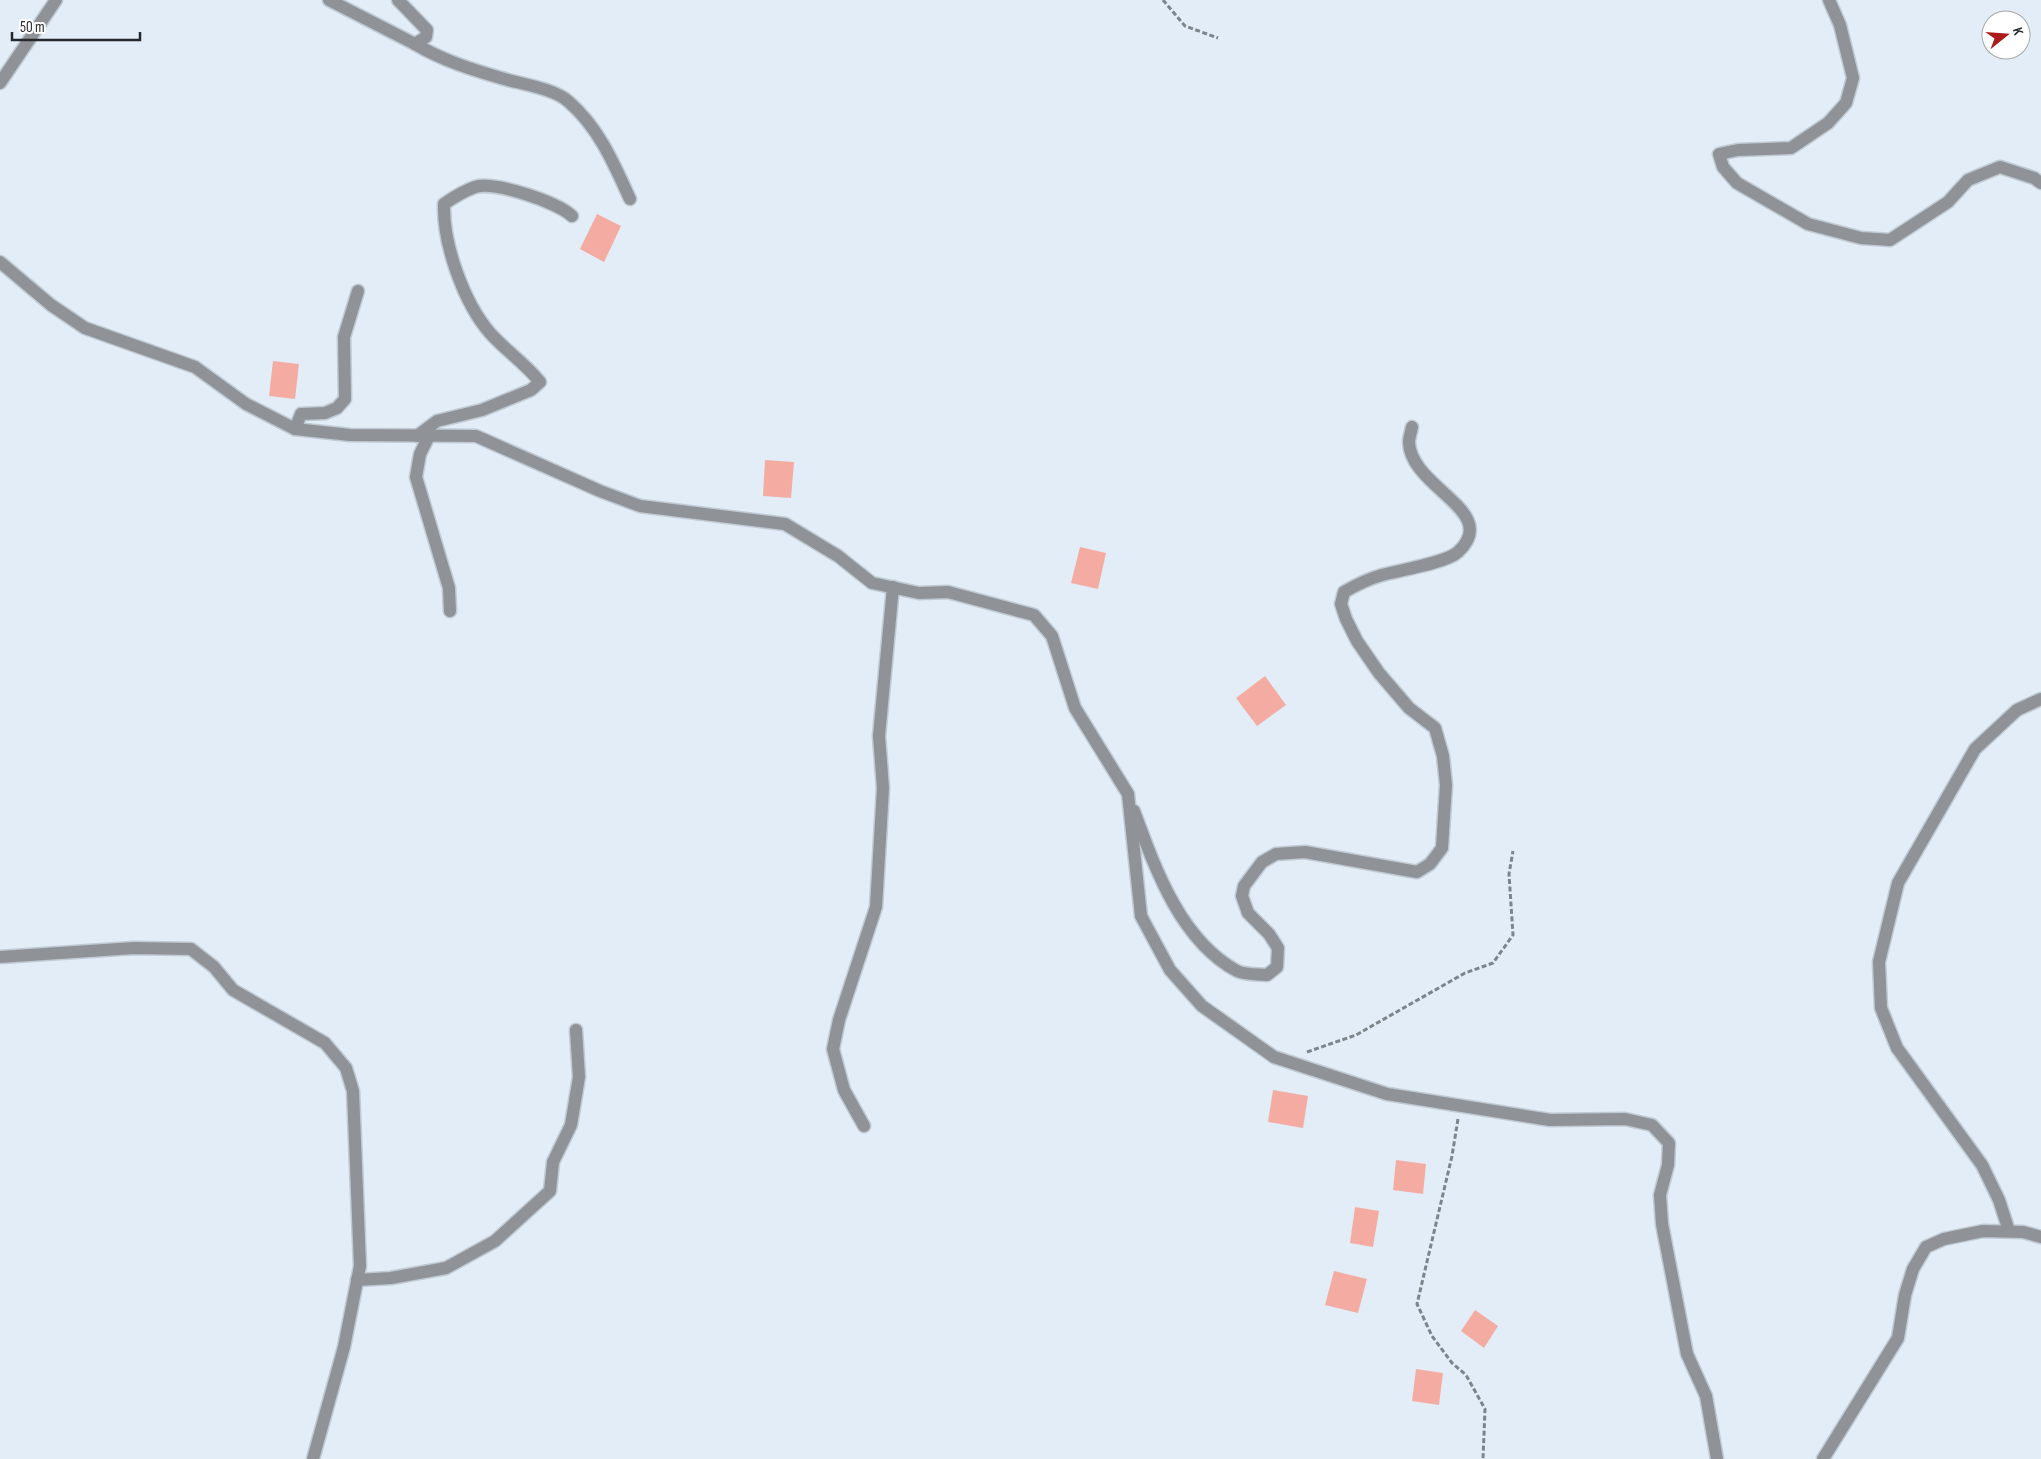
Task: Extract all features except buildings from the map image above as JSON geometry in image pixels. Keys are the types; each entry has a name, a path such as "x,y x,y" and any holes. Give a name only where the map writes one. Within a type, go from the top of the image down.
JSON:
{"street":[{"path":"0,83 56,0"},
{"path":"329,0 442,59 540,88 568,101 596,132 612,158 630,199"},
{"path":"398,0 427,30 426,38 415,44"},
{"path":"1829,0 1840,25 1853,78 1846,103 1828,123 1791,148 1738,150 1719,154 1723,167 1736,183 1808,224 1861,238 1890,240 1948,202 1968,180 2000,168 2034,178 2041,183"},
{"path":"450,611 447,581 416,477 423,436 436,421 482,410 531,390 540,382 521,360 490,332 463,289 448,241 444,218 444,204 456,195 477,186 494,188 557,205 572,216"},
{"path":"0,262 51,305 85,328 195,367 246,404 295,429 350,435 476,436 600,491 640,506 785,524 838,556 872,582 919,593 948,592 1034,615 1052,636 1075,708 1128,794 1158,875 1189,926 1208,948 1239,972 1267,975 1277,967 1278,948 1269,934 1248,913 1242,896 1244,886 1262,862 1276,854 1305,852 1417,872 1430,864 1442,848 1446,785 1443,756 1435,728 1409,708 1379,673 1358,641 1346,619 1341,604 1344,592 1361,583 1456,554 1468,542 1472,531 1468,516 1432,483 1414,460 1408,442 1412,427"},
{"path":"295,429 300,414 325,413 337,408 345,399 344,337 358,291"},
{"path":"864,1126 844,1090 833,1049 839,1020 876,907 883,788 879,736 893,587"},
{"path":"2009,1231 2000,1200 1982,1165 1897,1048 1880,1008 1879,962 1898,883 1976,749 2017,710 2041,699"},
{"path":"1128,794 1141,916 1170,970 1202,1006 1274,1057 1387,1094 1550,1120 1624,1119 1652,1125 1669,1143 1668,1165 1660,1195 1662,1224 1687,1354 1706,1396 1717,1459"},
{"path":"0,957 134,948 191,949 214,967 234,990 324,1043 346,1068 353,1091 360,1266 344,1347 313,1459"},
{"path":"357,1280 391,1278 446,1268 495,1241 550,1191 553,1162 571,1125 579,1077 576,1030"},
{"path":"1823,1459 1898,1338 1905,1295 1913,1269 1926,1247 1944,1238 1983,1231 2023,1232 2041,1238"}],"path":[{"path":"1163,0 1185,26 1218,38"},
{"path":"1300,1053 1317,1050 1356,1035 1465,973 1493,963 1513,934 1509,874 1513,851"},
{"path":"1460,1106 1452,1156 1418,1304 1432,1336 1452,1363 1466,1376 1485,1409 1483,1459"}]}
